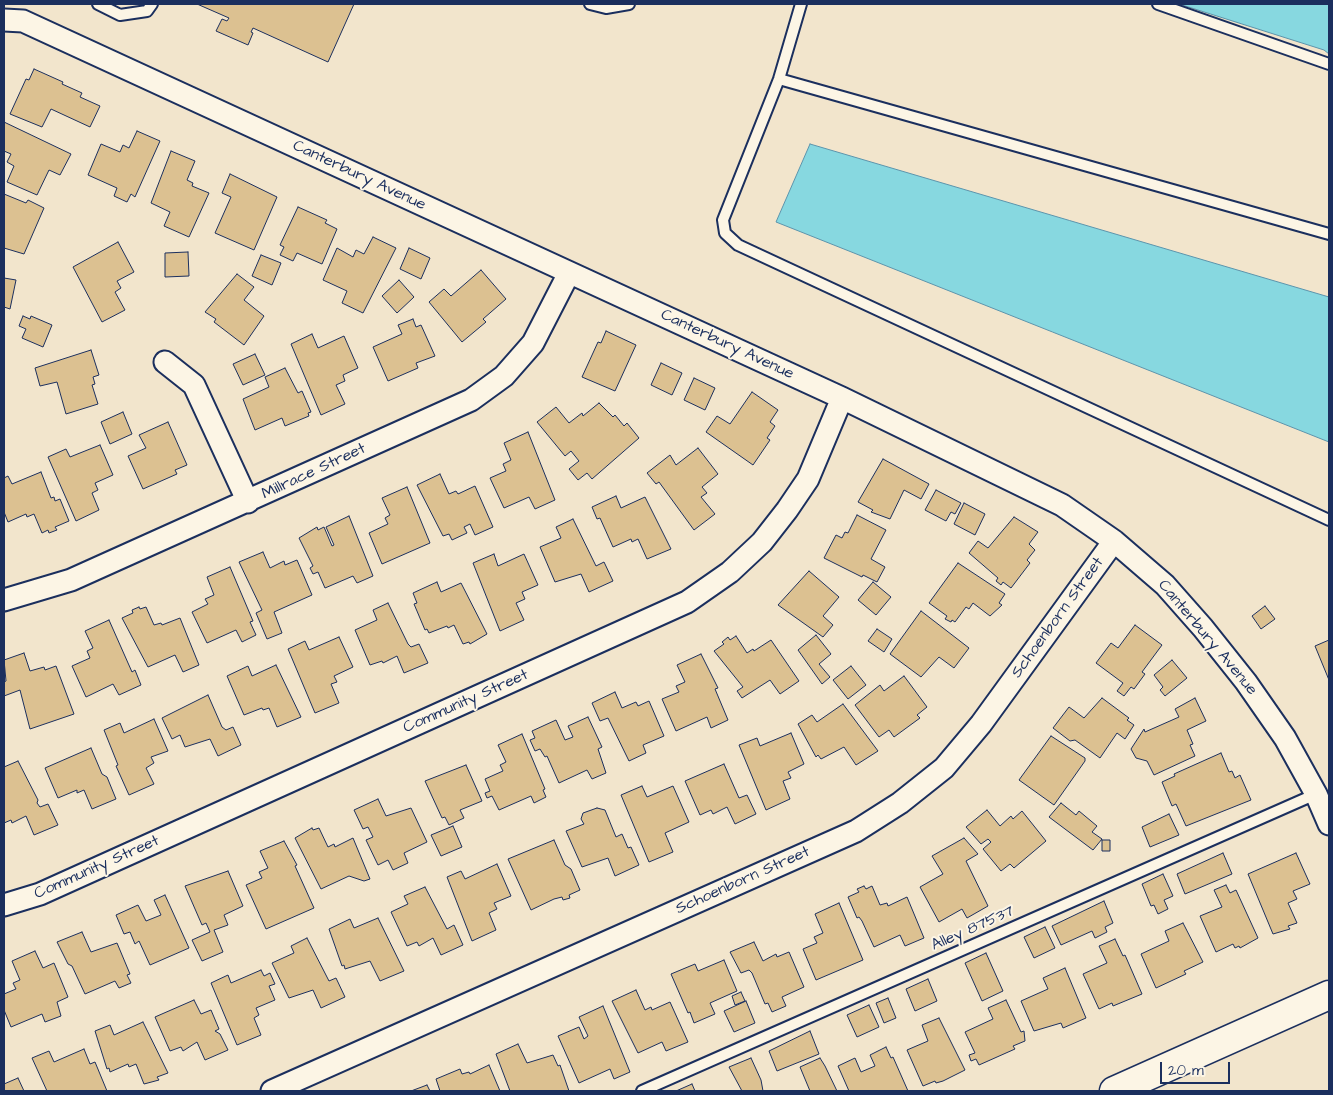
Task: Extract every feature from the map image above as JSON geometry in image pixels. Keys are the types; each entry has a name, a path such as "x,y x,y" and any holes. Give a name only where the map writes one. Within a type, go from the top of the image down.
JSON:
{"main road":[{"path":"1114,1091 1329,995"}],"street":[{"name":"Canterbury Avenue","path":"4,20 23,20 842,398 1062,505 1114,541 1166,585 1246,682 1285,738 1316,794 1329,824"},
{"name":"Millrace Street","path":"4,600 71,580 248,502 471,400 504,376 533,343 569,273"},
{"path":"165,362 194,385 248,502"},
{"name":"Community Street","path":"4,905 40,894 687,602 730,572 762,542 787,510 808,479 842,398"},
{"name":"Schoenborn Street","path":"272,1091 856,831 900,803 944,768 981,724 1114,541"}],"lane":[{"path":"98,4 120,15 147,11 152,4"},
{"path":"590,4 606,8 629,4"},
{"path":"801,4 779,79 723,220 725,233 738,246 1329,520"},
{"path":"1158,4 1329,64"},
{"path":"779,79 1329,234"},
{"name":"Alley 87537","path":"642,1091 1316,794"}],"water":[{"path":"1179,4 1329,4 1329,54 1324,50"},
{"path":"810,144 1329,297 1329,442 776,222"}],"building":[{"path":"197,4 354,4 328,62 253,28 248,45 216,31 222,19 227,21 229,18"},
{"path":"34,69 63,82 62,84 82,93 80,97 100,106 90,127 51,109 42,127 10,114 26,79 29,80"},
{"path":"4,122 71,154 60,175 49,170 37,195 7,182 14,166 7,162 11,154 4,151"},
{"path":"137,131 160,141 135,197 131,194 127,202 114,196 117,188 88,175 101,144 120,152 123,145 129,148"},
{"path":"171,151 195,161 187,180 193,183 192,186 209,193 189,237 164,226 170,212 151,203"},
{"path":"230,174 277,197 254,250 215,233 231,197 222,193"},
{"path":"4,194 26,203 28,200 44,208 24,254 4,248"},
{"path":"298,207 327,220 325,223 337,229 322,264 297,253 293,261 280,255 284,247 280,245"},
{"path":"373,237 396,248 363,313 342,303 347,291 323,280 337,248 353,257 356,250 364,254"},
{"path":"118,242 134,272 117,281 121,288 115,292 125,310 102,322 73,267"},
{"path":"409,248 430,258 421,279 400,269"},
{"path":"188,252 189,276 165,277 165,253"},
{"path":"261,255 281,263 272,285 252,276"},
{"path":"481,270 506,299 483,319 486,322 462,342 429,302 444,289 451,296"},
{"path":"237,274 254,287 244,300 264,316 244,345 214,322 216,319 205,312"},
{"path":"4,278 16,280 10,309 4,307"},
{"path":"399,280 414,297 397,313 382,296"},
{"path":"23,316 30,319 31,316 52,325 43,347 22,338 26,329 19,326"},
{"path":"413,319 416,327 421,325 435,356 416,363 418,368 388,381 373,347 402,334 398,325"},
{"path":"606,331 636,345 615,391 582,377 598,342 601,343"},
{"path":"312,334 318,348 344,336 358,368 343,375 345,381 336,385 345,404 321,415 291,344"},
{"path":"91,350 99,375 93,377 95,384 92,385 98,404 66,414 57,382 40,386 35,368"},
{"path":"255,354 265,375 243,385 233,364"},
{"path":"661,363 682,373 672,395 651,385"},
{"path":"285,368 298,393 302,391 311,412 308,413 309,416 285,426 282,418 255,430 243,399 269,387 265,377"},
{"path":"694,378 715,388 705,410 684,400"},
{"path":"752,392 778,410 770,422 775,426 767,438 770,440 753,465 706,432 717,416 730,424"},
{"path":"599,403 613,417 615,415 624,426 627,423 639,438 592,479 587,473 578,480 569,469 579,461 571,451 565,456 537,422 556,407 569,423 582,413 583,416"},
{"path":"123,412 132,434 110,444 101,422"},
{"path":"168,422 187,465 175,470 177,474 143,489 128,456 146,448 139,435"},
{"path":"528,432 555,500 535,509 529,497 504,508 490,478 506,471 503,464 511,460 504,443"},
{"path":"100,445 113,475 95,483 98,490 92,493 99,510 76,521 48,457 66,449 70,457"},
{"path":"698,448 718,474 702,487 707,493 701,497 715,514 694,530 659,482 656,484 647,473 670,455 676,465"},
{"path":"883,459 929,484 921,499 904,490 890,519 871,512 873,510 858,502"},
{"path":"41,472 51,498 54,497 55,501 60,499 69,521 55,527 57,530 49,533 48,530 42,533 34,514 27,517 26,514 8,522 4,512 4,478 8,476 12,484"},
{"path":"440,474 449,494 456,491 458,494 475,486 493,527 475,535 470,524 464,527 467,533 452,540 449,534 443,536 417,485"},
{"path":"407,487 430,543 382,564 369,533 388,524 385,518 390,515 382,498"},
{"path":"936,490 961,503 955,514 951,512 946,521 925,510"},
{"path":"616,496 621,508 645,497 671,549 647,559 638,539 632,542 631,539 613,547 600,518 597,519 592,507"},
{"path":"964,503 985,514 975,535 954,524"},
{"path":"857,515 886,530 871,559 885,567 877,582 863,575 862,577 824,558 836,535 842,538 845,532 848,533"},
{"path":"349,516 373,576 357,583 353,576 325,588 318,572 313,574 310,568 313,566 299,538 317,527 318,530 324,527 332,546 334,545 326,527"},
{"path":"1014,517 1038,532 1029,544 1035,550 1027,560 1030,563 1011,588 1003,582 1001,585 996,581 998,578 969,553 978,541 988,548"},
{"path":"573,519 596,566 604,562 613,581 589,592 581,574 555,582 540,547 561,538 556,527"},
{"path":"263,552 270,568 284,561 285,565 297,560 312,595 274,612 282,633 267,639 256,613 262,610 239,562"},
{"path":"494,554 498,566 524,554 538,585 522,592 525,599 516,603 524,620 500,631 473,563"},
{"path":"958,563 1005,594 999,603 1002,605 990,616 973,603 969,609 966,607 955,622 952,620 951,622 945,619 947,616 929,603"},
{"path":"230,567 253,621 250,622 256,635 242,642 236,630 207,643 192,612 208,604 205,599 214,595 207,577"},
{"path":"809,571 839,597 823,616 833,625 823,637 778,605"},
{"path":"437,582 441,592 461,583 487,634 470,644 469,642 463,644 454,625 429,633 427,629 425,630 414,604 417,603 413,593"},
{"path":"873,582 891,597 876,615 858,600"},
{"path":"388,603 408,644 411,647 419,644 428,663 404,673 397,656 383,663 382,661 370,665 355,630 377,620 373,610"},
{"path":"1265,606 1275,619 1261,629 1252,616"},
{"path":"139,607 140,609 146,607 154,625 161,623 162,625 180,618 199,665 183,672 175,655 148,667 122,618 133,613 132,610"},
{"path":"921,611 969,648 954,668 939,657 921,677 890,654"},
{"path":"109,620 132,672 135,670 141,685 119,695 113,684 86,697 72,666 90,658 87,651 93,648 85,631"},
{"path":"1135,625 1162,645 1142,672 1145,674 1134,689 1131,687 1124,696 1117,691 1123,683 1096,663 1111,643 1118,648"},
{"path":"877,629 892,639 884,652 868,641"},
{"path":"816,635 831,654 819,664 830,677 822,684 798,650"},
{"path":"736,636 747,653 753,649 754,651 771,640 799,681 780,694 770,680 742,698 737,691 743,687 714,651 724,644 722,642 728,637 730,640"},
{"path":"339,637 353,667 334,676 337,682 331,684 339,703 315,713 288,649 305,641 309,650"},
{"path":"1329,640 1329,680 1315,646"},
{"path":"24,653 30,671 44,667 45,670 56,666 74,714 30,729 20,690 4,696 4,682 6,681 4,660"},
{"path":"701,654 718,688 715,689 728,720 711,728 707,717 676,731 662,699 679,692 676,686 685,682 677,665"},
{"path":"1172,660 1187,678 1165,696 1160,690 1163,687 1154,675"},
{"path":"276,665 301,717 277,727 269,708 263,710 262,708 244,715 227,676 248,666 252,676"},
{"path":"851,666 866,685 848,699 833,680"},
{"path":"904,676 927,707 917,715 920,718 894,737 889,730 879,737 855,705 880,685 884,691"},
{"path":"615,692 622,708 636,702 638,706 649,701 664,736 643,745 646,753 629,761 608,718 600,721 592,703"},
{"path":"208,695 222,727 226,730 233,727 241,745 218,756 210,739 185,747 180,735 172,739 162,718"},
{"path":"1102,698 1129,718 1127,720 1134,725 1125,739 1117,733 1100,758 1075,740 1070,741 1053,728 1069,707 1084,718"},
{"path":"1195,698 1206,721 1187,730 1193,744 1190,745 1195,756 1154,775 1147,761 1136,758 1131,749 1144,729 1145,732 1179,717 1175,709"},
{"path":"843,704 878,751 856,765 844,747 821,759 818,755 816,757 798,724 812,715 817,722"},
{"path":"588,717 602,747 598,749 606,773 592,779 587,770 559,783 547,756 545,757 540,749 535,751 530,740 535,738 532,731 556,720 565,740 573,737 568,726"},
{"path":"154,719 168,751 151,757 154,763 146,768 154,784 129,795 116,766 118,765 104,730 120,723 124,733"},
{"path":"791,733 804,764 788,772 791,778 783,781 790,799 766,810 739,745 757,738 760,746"},
{"path":"522,734 545,789 543,790 546,797 534,803 531,796 499,810 492,796 487,798 485,793 490,791 485,779 503,771 500,765 506,762 498,745"},
{"path":"1051,736 1085,758 1085,761 1054,805 1019,780"},
{"path":"91,748 102,774 107,777 116,799 92,809 84,790 77,793 77,790 58,798 45,768"},
{"path":"1221,753 1229,772 1232,771 1235,778 1240,775 1251,800 1186,826 1176,804 1172,806 1162,782 1175,776 1174,774"},
{"path":"18,761 38,800 37,803 40,807 48,804 58,825 34,835 26,816 12,823 11,820 4,823 4,767"},
{"path":"724,764 739,798 747,795 756,814 735,824 727,807 713,814 711,810 700,815 685,781"},
{"path":"466,765 482,801 460,810 464,818 449,825 445,817 442,818 425,781"},
{"path":"642,786 647,797 673,786 689,822 665,833 673,852 649,862 621,795"},
{"path":"378,799 386,816 411,808 427,842 404,853 408,863 393,870 388,860 378,865 366,840 373,837 368,827 363,829 354,810"},
{"path":"1061,803 1076,815 1079,811 1097,826 1092,832 1102,839 1093,850 1049,817"},
{"path":"597,808 605,810 616,837 622,834 628,848 631,847 639,865 615,876 608,858 582,867 566,831 584,824 581,819 583,813"},
{"path":"987,810 1000,826 1011,816 1013,819 1022,811 1046,841 1014,868 1010,864 1001,871 983,849 991,842 988,839 981,844 966,827"},
{"path":"1169,814 1179,835 1150,847 1142,827"},
{"path":"453,826 462,847 441,856 431,835"},
{"path":"312,828 313,830 319,828 328,847 334,844 335,847 353,838 370,879 364,881 349,876 321,889 295,838"},
{"path":"964,838 978,854 966,861 988,906 967,918 962,909 939,922 920,887 943,874 932,856"},
{"path":"554,840 565,865 571,869 580,890 569,895 570,898 563,900 562,897 554,899 531,910 508,859"},
{"path":"1102,840 1110,840 1110,851 1102,851"},
{"path":"284,841 297,865 295,866 314,908 266,929 246,885 262,878 259,872 268,868 260,851"},
{"path":"1223,853 1232,874 1185,894 1177,874"},
{"path":"1296,853 1310,884 1293,891 1297,899 1288,903 1297,923 1288,926 1290,929 1273,934 1248,874"},
{"path":"497,864 511,896 494,903 497,909 489,913 496,930 472,941 447,877 461,871 465,879"},
{"path":"228,871 243,906 224,915 228,925 214,930 223,952 202,961 192,940 210,932 206,923 202,925 185,886"},
{"path":"1163,874 1173,896 1164,900 1168,909 1158,914 1154,905 1151,906 1142,884"},
{"path":"1226,885 1230,893 1236,890 1258,938 1240,948 1239,946 1235,948 1233,944 1216,952 1200,916 1222,907 1214,890"},
{"path":"864,886 866,889 872,886 880,905 887,903 888,906 907,897 924,938 905,946 900,935 874,947 862,921 859,917 857,918 848,897 859,892 857,889"},
{"path":"425,887 447,929 454,925 463,945 441,955 433,938 419,946 417,942 407,946 391,912 408,904 404,896"},
{"path":"165,895 189,948 150,965 139,941 135,944 130,932 124,934 116,915 138,905 146,921 161,915 154,900"},
{"path":"1104,901 1113,923 1105,927 1107,932 1095,938 1092,931 1061,945 1052,926"},
{"path":"839,903 863,960 816,980 803,949 817,943 814,937 823,933 815,914"},
{"path":"378,918 404,971 380,981 370,961 345,969 344,965 342,966 329,929 350,919 354,928"},
{"path":"1183,923 1203,962 1184,971 1186,974 1156,988 1141,954 1169,941 1165,931"},
{"path":"1045,927 1055,948 1034,958 1024,937"},
{"path":"82,932 91,952 117,943 130,974 127,975 131,983 119,988 115,981 85,994 72,966 68,964 57,942"},
{"path":"307,938 329,981 336,978 345,997 321,1008 313,990 289,998 272,963 294,953 291,946"},
{"path":"1115,939 1123,956 1125,955 1142,994 1113,1006 1112,1003 1099,1009 1083,974 1107,963 1099,946"},
{"path":"754,942 763,961 776,954 777,957 789,952 804,987 782,997 786,1006 772,1012 768,1003 765,1004 752,973 749,970 741,973 730,952"},
{"path":"35,951 43,968 54,963 68,997 57,1002 61,1016 45,1022 42,1014 11,1027 4,1010 4,994 16,989 13,983 20,980 12,961"},
{"path":"986,953 1003,991 982,1001 965,963"},
{"path":"724,960 737,991 710,1003 715,1014 694,1023 671,974 695,964 698,971"},
{"path":"1065,968 1086,1018 1063,1028 1061,1023 1034,1031 1021,1001 1048,989 1043,978"},
{"path":"261,970 264,976 270,973 275,984 269,986 275,1000 256,1008 259,1015 254,1018 261,1035 237,1045 211,983 228,975 231,983"},
{"path":"928,979 937,1001 915,1011 906,989"},
{"path":"636,990 645,1010 651,1007 652,1010 670,1002 688,1042 666,1051 662,1042 638,1053 612,1001"},
{"path":"741,992 745,1001 735,1005 732,996"},
{"path":"888,998 896,1018 884,1023 876,1003"},
{"path":"194,1000 201,1014 211,1010 219,1029 215,1031 220,1034 228,1050 205,1060 197,1042 183,1051 181,1047 170,1051 155,1017"},
{"path":"1006,1000 1021,1032 1024,1031 1025,1041 1013,1046 1015,1049 979,1065 976,1059 971,1061 969,1055 975,1053 965,1032 993,1019 988,1008"},
{"path":"746,1001 755,1023 734,1032 724,1011"},
{"path":"869,1005 879,1027 857,1037 847,1015"},
{"path":"603,1006 630,1072 614,1079 610,1069 579,1083 558,1036 579,1027 584,1039 588,1036 579,1017"},
{"path":"939,1018 965,1070 943,1081 936,1083 935,1081 923,1086 907,1050 928,1041 922,1025"},
{"path":"143,1022 168,1073 157,1077 159,1080 144,1084 136,1064 129,1067 128,1064 110,1072 109,1068 107,1069 95,1031 110,1025 114,1035"},
{"path":"810,1031 819,1054 777,1071 769,1051"},
{"path":"518,1044 527,1063 553,1055 558,1066 560,1065 569,1091 510,1091 496,1054"},
{"path":"886,1047 891,1058 893,1057 908,1091 849,1091 838,1066 855,1058 861,1072 875,1066 870,1055"},
{"path":"84,1049 90,1064 95,1062 107,1091 47,1091 32,1058 49,1051 54,1062"},
{"path":"751,1058 761,1080 763,1091 742,1091 729,1067"},
{"path":"820,1058 837,1091 810,1091 800,1067"},
{"path":"489,1065 500,1091 440,1091 436,1079 460,1069 462,1074 469,1072 470,1074"},
{"path":"18,1078 24,1091 4,1091 4,1084"},
{"path":"692,1084 695,1091 676,1091"},
{"path":"427,1085 430,1091 411,1091"}]}
